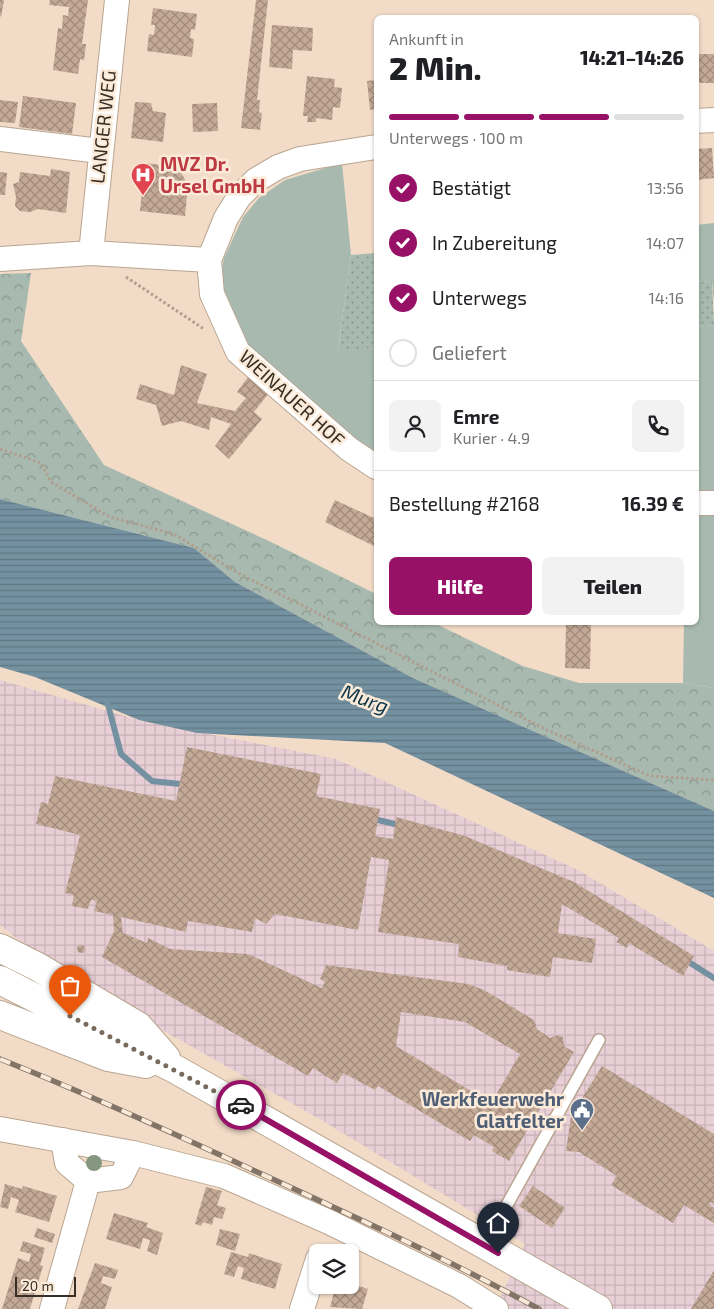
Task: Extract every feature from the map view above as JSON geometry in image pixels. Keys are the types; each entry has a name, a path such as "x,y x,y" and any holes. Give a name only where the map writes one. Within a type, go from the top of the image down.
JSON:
{"main road":[{"path":"0,948 38,967 138,1026 175,1068"},
{"path":"0,980 175,1068 298,1136 484,1246 598,1309"},
{"path":"0,1015 108,1057 175,1068"}],"street":[{"name":"LANGER WEG","path":"91,254 100,150 117,0"},
{"path":"699,122 714,120"},
{"path":"0,139 100,150"},
{"path":"0,259 91,254 209,260 226,218 239,197 256,180 278,167 300,158 374,147"},
{"name":"WEINAUER HOF","path":"209,260 212,294 238,352 349,449 374,466"},
{"path":"699,503 714,503"},
{"path":"0,1129 133,1153 224,1176 329,1222 459,1286 496,1309"},
{"path":"63,1140 67,1163 88,1180 121,1177 133,1153"},
{"path":"52,1309 88,1180"},
{"path":"322,1244 329,1222"},
{"path":"302,1309 309,1287"}],"lane":[{"path":"484,1246 600,1040"}],"path":[{"path":"124,275 205,330"},
{"path":"0,449 41,463 51,482 110,517 174,534 238,573 547,730 650,776 714,780"}],"shaded area":[{"path":"0,680 139,720 336,759 578,870 714,951 714,1309 495,1309 525,1244 323,1121 155,1026 16,938 0,925"}],"green space":[{"path":"342,163 351,255 338,350 374,348 374,455 249,355 219,284 224,258 243,217 259,198 285,180"},
{"path":"714,223 714,303 712,281 699,282 699,225"},
{"path":"374,253 374,348 338,351 351,255"},
{"path":"31,273 21,341 104,465 271,542 374,593 374,625 438,625 523,666 579,683 683,683 714,688 714,811 413,678 235,582 194,548 0,499 0,274"},
{"path":"712,281 714,325 699,327 699,282"},
{"path":"714,325 714,491 699,492 699,327"},
{"path":"699,508 714,508 714,688 683,683 684,625 699,625"}],"water":[{"name":"Murg","path":"0,499 194,548 235,582 413,678 714,811 714,898 385,743 197,733 139,720 35,677 0,667"}],"building":[{"path":"0,0 4,0 1,17 0,16"},
{"path":"50,0 88,0 82,44 86,44 84,60 80,59 78,74 53,70 58,28 62,29 63,15 68,16 69,7 49,5"},
{"path":"256,0 268,0 257,100 260,100 259,112 262,113 260,130 241,128"},
{"path":"153,8 197,14 195,30 191,29 190,38 194,39 192,57 147,51 149,34 154,35 155,25 151,25"},
{"path":"272,25 313,28 312,51 293,50 292,69 269,67"},
{"path":"699,54 714,54 714,83 699,83"},
{"path":"307,76 335,79 334,87 342,88 340,108 333,107 332,120 316,118 316,122 307,122 308,116 303,116"},
{"path":"374,80 374,109 370,110 367,81"},
{"path":"23,96 76,103 72,134 19,127"},
{"path":"0,100 18,102 15,123 0,122"},
{"path":"135,102 151,103 153,111 166,113 163,142 131,138"},
{"path":"217,103 218,131 193,132 192,104"},
{"path":"712,148 714,178 699,180 699,149"},
{"path":"145,163 178,167 188,185 185,216 140,211"},
{"path":"51,169 70,172 66,213 38,209 30,212 20,211 15,206 16,197 13,184 19,182 20,172 50,176"},
{"path":"0,172 7,173 5,195 0,195"},
{"path":"181,365 207,374 197,403 235,411 246,398 237,392 251,373 272,389 254,412 262,419 229,459 215,446 231,424 211,417 209,430 181,421 162,426 156,405 136,399 140,384 174,395"},
{"path":"335,500 374,518 374,546 325,522"},
{"path":"566,625 591,625 590,669 565,668"},
{"path":"187,747 321,774 316,796 380,809 375,836 393,839 396,817 465,836 574,882 694,956 683,976 629,943 627,948 616,942 619,938 562,904 558,933 596,939 592,963 553,957 550,977 507,970 507,966 458,957 459,944 378,932 389,860 371,857 358,930 275,914 266,924 255,918 252,932 188,921 186,932 121,917 123,933 147,943 148,938 170,949 248,954 322,988 325,982 320,979 326,965 468,984 484,990 534,1020 537,1029 550,1038 558,1035 563,1037 564,1046 574,1052 509,1161 492,1151 494,1147 474,1135 470,1141 378,1086 375,1090 343,1073 337,1083 313,1068 308,1076 102,957 114,931 113,915 94,911 97,901 91,900 88,909 72,906 74,895 65,893 80,835 36,824 41,802 48,804 55,776 176,801","holes":["401,1012 465,1022 520,1054 491,1103 396,1046"]},
{"path":"81,945 85,949 81,953 77,949"},
{"path":"602,1066 714,1134 714,1204 711,1202 709,1205 714,1208 714,1223 684,1205 673,1223 611,1185 617,1176 579,1152 566,1151 571,1116"},
{"path":"5,1184 22,1189 23,1186 57,1196 49,1222 15,1212 19,1200 11,1197 8,1209 0,1207"},
{"path":"533,1186 565,1208 552,1228 519,1206"},
{"path":"206,1187 222,1191 217,1205 226,1208 222,1219 214,1217 212,1225 203,1222 201,1226 195,1224"},
{"path":"114,1213 148,1223 146,1227 163,1233 157,1255 147,1251 150,1240 143,1238 140,1249 106,1239"},
{"path":"37,1228 55,1234 52,1243 34,1237"},
{"path":"220,1229 240,1234 235,1251 216,1245"},
{"path":"23,1241 45,1248 40,1265 43,1266 30,1309 2,1309 18,1258 29,1262 31,1254 20,1251"},
{"path":"231,1252 248,1257 249,1253 282,1264 275,1289 241,1279 244,1268 238,1266 234,1277 224,1274"},
{"path":"95,1263 118,1270 115,1279 103,1276 101,1283 112,1287 105,1309 78,1309"},
{"path":"714,1270 714,1309 691,1309"},
{"path":"359,1286 368,1289 362,1309 330,1307 334,1294 359,1294"}],"waterway":[{"path":"107,701 121,754 152,781 180,784"},
{"path":"378,820 403,826"},
{"path":"684,959 714,978"}],"railway":[{"path":"0,1059 144,1120 346,1213 463,1269 539,1309"}],"way so far":[{"path":"70,1016 175,1068 241,1105"}],"place":[{"name":"MVZ Dr. Ursel GmbH","path":"143,196"},
{"name":"Werkfeuerwehr Glatfelter","path":"582,1131"}],"route":[{"path":"241,1105 298,1136 498,1253"}]}
